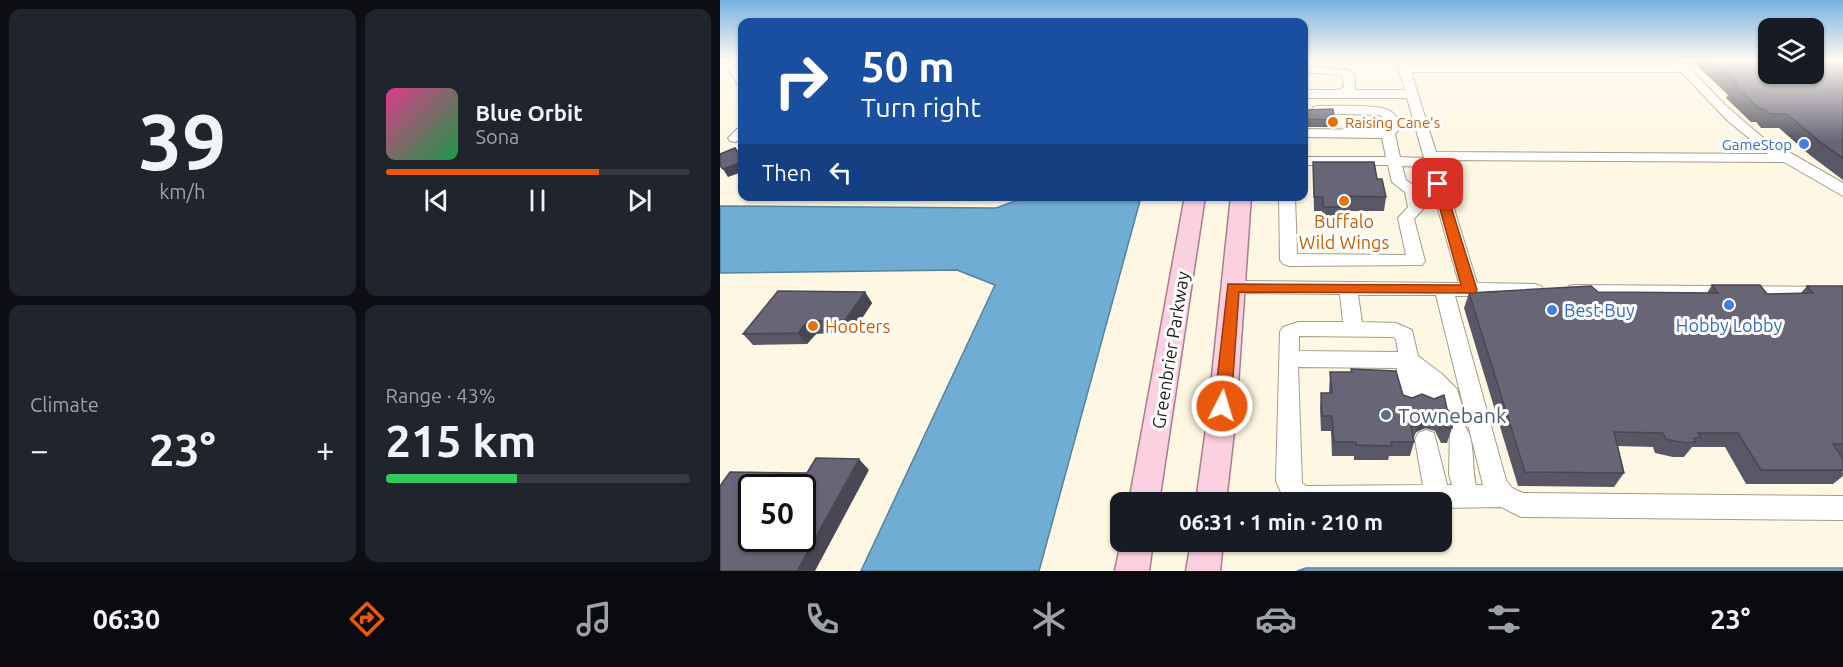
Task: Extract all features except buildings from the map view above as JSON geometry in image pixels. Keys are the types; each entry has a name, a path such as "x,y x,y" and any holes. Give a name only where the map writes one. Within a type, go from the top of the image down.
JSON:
{"main road":[{"name":"Greenbrier Parkway","path":"1146,492 1194,201"},
{"path":"1212,492 1222,414 1240,201"},
{"path":"1132,571 1135,552"},
{"path":"1203,571 1206,552"}],"street":[{"path":"1338,94 1350,88"},
{"path":"1410,88 1470,290"},
{"path":"1704,88 1767,147 1833,182 1843,191"},
{"path":"1308,94 1412,94"},
{"path":"1287,201 1289,260 1416,261 1406,218 1416,208 1412,190 1399,182 1389,139 1394,127 1391,116 1386,112 1310,110"},
{"path":"1308,133 1389,139"},
{"path":"1308,145 1389,139"},
{"path":"1308,161 1787,158"},
{"path":"1350,261 1353,329"},
{"path":"1233,287 1843,293"},
{"path":"1444,290 1495,485 1503,496 1521,505 1843,508"},
{"path":"1295,492 1287,481 1290,332 1298,329 1396,330 1405,335 1409,360 1405,384 1418,402"},
{"path":"1288,359 1409,360 1435,380 1449,395 1438,435 1444,492"},
{"path":"1438,435 1461,474 1448,492"},
{"path":"1452,497 1503,496"}],"water":[{"path":"1015,201 1140,201 1039,571 861,571 995,285 957,270 720,273 720,206 996,208"},
{"path":"1306,568 1843,568 1843,571 1297,571"}],"tunnel":[{"path":"1429,407 1437,440"}],"place":[{"name":"Raising Cane's","path":"1333,122"},
{"name":"GameStop","path":"1804,144"},
{"name":"Buffalo Wild Wings","path":"1344,201"},
{"name":"Hobby Lobby","path":"1729,305"},
{"name":"Best Buy","path":"1552,310"},
{"name":"Hooters","path":"813,326"},
{"name":"Townebank","path":"1386,415"}],"route":[{"path":"1222,406 1233,287 1470,290 1438,184"}]}
